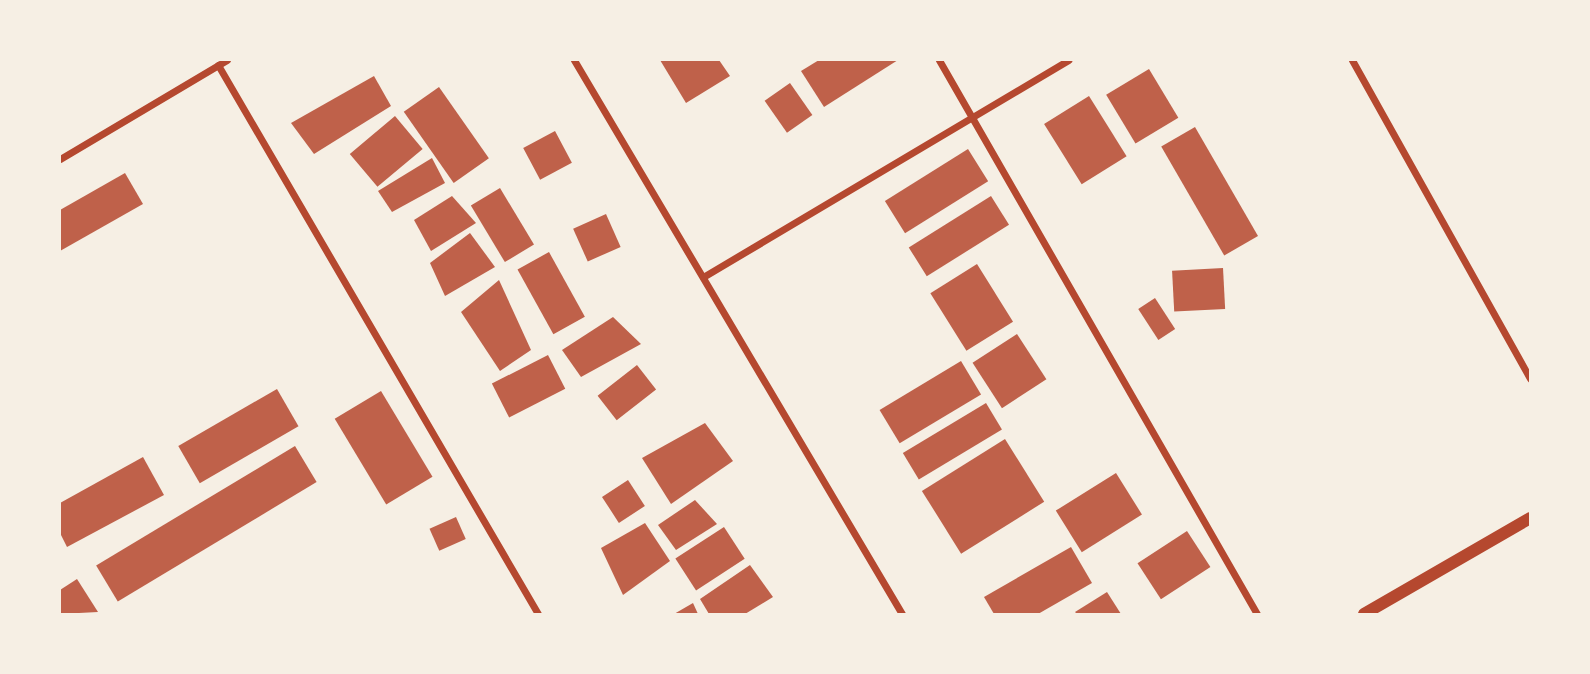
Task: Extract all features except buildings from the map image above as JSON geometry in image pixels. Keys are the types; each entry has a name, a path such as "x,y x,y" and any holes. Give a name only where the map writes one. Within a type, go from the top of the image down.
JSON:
{"street":[{"path":"60,159 227,60"},
{"path":"574,60 902,614"},
{"path":"939,60 1257,614"},
{"path":"703,277 1069,60"},
{"path":"1352,60 1531,379"},
{"path":"218,65 538,614"},
{"path":"1364,614 1531,518"}]}
